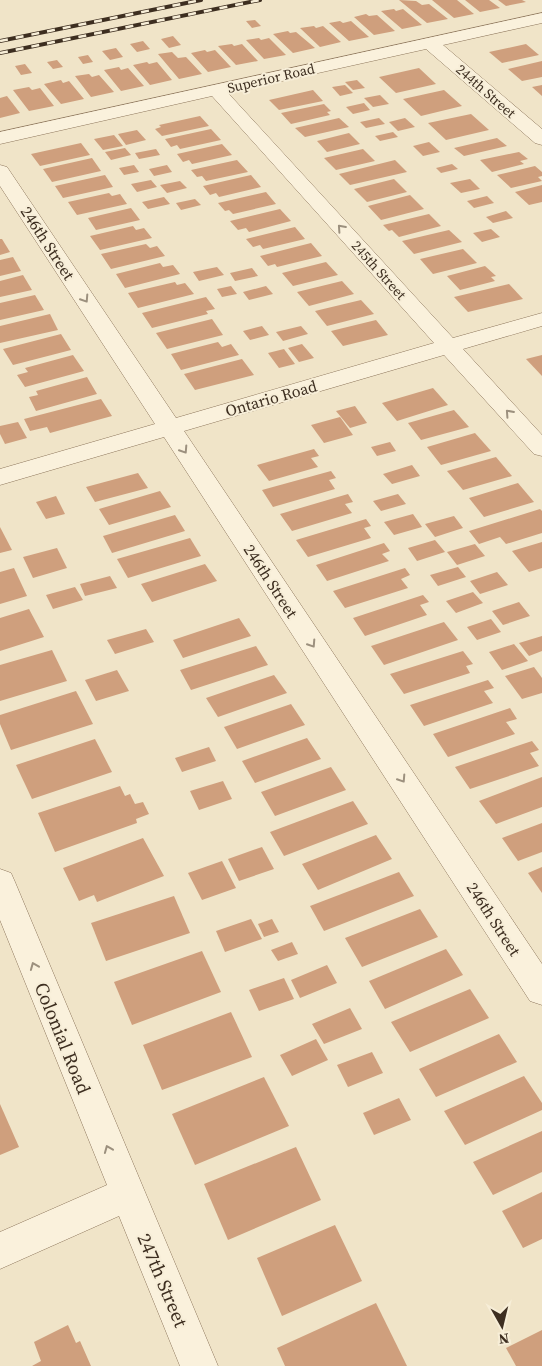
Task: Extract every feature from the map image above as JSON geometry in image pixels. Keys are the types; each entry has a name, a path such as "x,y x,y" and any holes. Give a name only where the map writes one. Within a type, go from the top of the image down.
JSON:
{"street":[{"name":"Superior Road","path":"0,138 542,18"},
{"name":"244th Street","path":"430,42 542,139"},
{"name":"245th Street","path":"216,90 542,449"},
{"name":"246th Street","path":"0,171 542,990"},
{"name":"Ontario Road","path":"0,477 542,319"},
{"name":"Colonial Road","path":"0,882 127,1194"},
{"path":"0,1252 127,1194"},
{"name":"247th Street","path":"127,1194 199,1366"}],"building":[{"path":"399,0 416,1 422,5 429,4 448,19 427,23"},
{"path":"432,0 457,0 474,14 454,18"},
{"path":"465,0 489,0 500,8 480,12"},
{"path":"498,0 522,0 526,2 506,6"},
{"path":"394,9 396,11 403,9 422,25 402,29 381,11"},
{"path":"366,14 369,16 377,15 395,31 374,35 354,17"},
{"path":"255,20 261,26 252,28 246,21"},
{"path":"340,21 343,23 351,21 369,37 349,41 329,23"},
{"path":"314,26 316,28 323,26 341,42 320,47 300,28"},
{"path":"288,31 290,33 296,32 315,48 293,53 273,34"},
{"path":"173,36 181,45 169,48 161,39"},
{"path":"259,38 261,40 269,38 286,55 264,59 246,40"},
{"path":"143,41 150,49 137,52 130,44"},
{"path":"232,44 234,46 242,44 258,61 236,65 218,46"},
{"path":"526,44 539,55 502,63 489,52"},
{"path":"116,48 123,57 110,60 102,51"},
{"path":"205,50 207,52 215,50 231,67 208,72 191,53"},
{"path":"172,52 178,58 186,57 202,74 179,79 158,54"},
{"path":"88,55 93,62 83,64 78,57"},
{"path":"57,60 63,67 53,69 47,62"},
{"path":"542,61 542,77 522,81 508,69"},
{"path":"147,62 149,64 157,62 172,80 150,85 133,65"},
{"path":"25,64 32,73 21,75 15,66"},
{"path":"119,67 121,70 128,68 144,86 121,91 104,70"},
{"path":"419,68 436,84 396,93 379,77"},
{"path":"89,74 92,77 99,75 114,92 91,97 75,76"},
{"path":"61,80 63,83 69,81 84,99 61,104 44,84"},
{"path":"357,80 365,88 353,90 345,82"},
{"path":"345,85 353,93 340,96 332,87"},
{"path":"542,85 542,96 532,87"},
{"path":"29,87 32,90 40,88 54,106 29,111 13,90"},
{"path":"313,90 323,101 279,110 269,100"},
{"path":"444,90 462,106 421,116 403,99"},
{"path":"380,95 389,104 373,107 364,98"},
{"path":"7,96 20,113 0,118 0,98"},
{"path":"364,103 370,110 353,114 346,107"},
{"path":"324,104 331,111 327,112 330,115 291,124 281,113"},
{"path":"471,114 489,130 446,140 428,123"},
{"path":"200,116 209,126 162,136 155,129 161,127 159,125"},
{"path":"339,118 349,127 305,137 295,128"},
{"path":"379,118 385,124 366,128 360,122"},
{"path":"405,118 415,127 398,131 389,122"},
{"path":"211,129 221,140 180,149 177,145 171,147 165,139"},
{"path":"137,130 146,140 126,145 118,134"},
{"path":"393,132 398,137 380,141 375,136"},
{"path":"349,133 360,144 327,152 317,141"},
{"path":"114,135 123,146 103,150 94,139"},
{"path":"497,138 507,146 464,156 454,148"},
{"path":"429,142 440,152 423,156 413,146"},
{"path":"81,143 90,155 40,166 31,154"},
{"path":"222,144 232,155 192,164 189,160 183,162 177,154"},
{"path":"125,148 131,155 111,160 105,152"},
{"path":"156,149 160,155 139,159 135,153"},
{"path":"363,149 375,161 336,170 324,158"},
{"path":"519,152 528,159 520,161 524,164 492,172 480,160"},
{"path":"92,158 101,171 52,182 43,169"},
{"path":"237,160 248,172 206,181 202,176 197,177 191,170"},
{"path":"395,160 407,172 350,185 339,174"},
{"path":"452,164 458,169 441,173 436,168"},
{"path":"134,165 139,172 124,175 119,168"},
{"path":"167,165 172,172 154,176 149,169"},
{"path":"535,166 542,172 542,176 538,177 542,181 511,188 497,175"},
{"path":"105,175 113,187 63,198 55,186"},
{"path":"251,175 261,187 219,197 216,193 210,195 203,186"},
{"path":"394,179 407,192 367,202 354,189"},
{"path":"470,179 480,189 461,193 450,183"},
{"path":"151,180 157,187 137,192 131,184"},
{"path":"180,181 187,188 167,193 160,185"},
{"path":"542,185 542,202 529,205 515,192"},
{"path":"266,192 276,204 233,214 229,210 225,211 218,203"},
{"path":"109,193 112,196 120,194 127,204 77,215 68,202"},
{"path":"410,195 424,209 381,220 368,206"},
{"path":"487,196 494,203 474,208 467,201"},
{"path":"164,197 170,204 148,209 142,202"},
{"path":"195,199 201,205 181,210 176,203"},
{"path":"131,208 140,220 96,230 88,218"},
{"path":"280,209 291,221 249,232 246,228 238,230 230,221"},
{"path":"506,211 513,218 493,223 486,217"},
{"path":"429,214 441,226 399,237 383,225"},
{"path":"133,226 136,230 144,228 152,238 100,250 90,236"},
{"path":"295,227 305,239 263,249 260,245 253,247 246,239"},
{"path":"491,229 500,237 482,242 473,233"},
{"path":"449,230 462,242 414,254 402,241"},
{"path":"0,239 2,239 10,252 0,255"},
{"path":"311,243 322,256 277,267 275,264 268,266 260,256"},
{"path":"146,244 150,248 157,246 165,256 111,269 101,254"},
{"path":"463,249 477,263 433,274 420,259"},
{"path":"13,257 21,271 0,276 0,260"},
{"path":"326,262 338,275 293,286 282,273"},
{"path":"160,263 163,267 173,265 180,274 125,288 116,274"},
{"path":"485,266 496,276 491,277 495,281 460,290 447,276"},
{"path":"217,267 224,275 199,281 193,272"},
{"path":"252,268 258,276 235,281 230,273"},
{"path":"23,275 32,290 0,297 0,281"},
{"path":"342,281 354,294 309,306 297,292"},
{"path":"175,282 177,285 185,283 194,294 138,308 128,293"},
{"path":"509,284 523,299 468,312 454,297"},
{"path":"231,286 237,294 222,297 217,289"},
{"path":"266,286 273,294 249,300 243,292"},
{"path":"35,295 44,310 0,320 0,303"},
{"path":"206,297 215,309 206,311 208,314 152,328 142,313"},
{"path":"361,300 374,314 327,326 315,311"},
{"path":"50,314 58,330 0,343 0,326"},
{"path":"212,319 223,335 167,349 156,333"},
{"path":"376,320 388,335 343,346 331,331"},
{"path":"262,326 269,335 250,340 243,331"},
{"path":"301,326 308,334 283,341 276,332"},
{"path":"61,334 71,350 13,365 3,349"},
{"path":"218,342 222,347 231,344 239,355 181,370 171,354"},
{"path":"302,344 314,358 299,362 288,348"},
{"path":"284,349 295,364 279,368 268,353"},
{"path":"73,355 84,371 25,387 17,375 28,372 25,368"},
{"path":"542,355 542,376 526,359"},
{"path":"242,359 254,375 195,390 184,374"},
{"path":"87,377 97,394 36,411 29,397 38,395 36,391"},
{"path":"433,388 448,405 397,421 382,403"},
{"path":"101,399 112,416 50,433 47,427 30,431 24,419"},
{"path":"355,406 367,423 350,428 336,411"},
{"path":"454,410 469,427 421,440 408,423"},
{"path":"340,417 353,435 324,443 311,425"},
{"path":"18,422 27,438 5,444 0,434 0,426"},
{"path":"475,433 491,451 441,465 427,447"},
{"path":"390,442 396,451 377,456 371,447"},
{"path":"314,449 319,456 311,458 318,467 269,481 257,465"},
{"path":"496,457 512,476 463,490 447,471"},
{"path":"412,465 420,476 392,484 383,474"},
{"path":"331,471 336,478 329,480 335,489 273,507 262,490"},
{"path":"138,473 148,488 95,502 86,487"},
{"path":"518,483 534,502 484,517 469,498"},
{"path":"160,491 171,507 109,525 99,509"},
{"path":"348,494 353,502 345,504 352,513 292,531 280,514"},
{"path":"398,494 406,504 381,511 373,501"},
{"path":"56,496 65,514 46,519 36,502"},
{"path":"540,509 542,511 542,533 506,544 500,537 479,544 469,531"},
{"path":"413,514 422,527 394,535 384,522"},
{"path":"175,515 185,531 112,553 103,536"},
{"path":"454,516 463,528 435,537 425,524"},
{"path":"366,519 371,526 364,528 371,538 308,557 296,540"},
{"path":"0,527 12,550 0,553"},
{"path":"190,538 201,556 128,578 117,559"},
{"path":"435,540 445,552 417,561 408,548"},
{"path":"542,542 542,568 529,572 512,551"},
{"path":"384,543 390,551 382,554 389,561 327,581 316,565"},
{"path":"475,544 485,556 457,565 447,552"},
{"path":"57,548 67,568 33,578 23,557"},
{"path":"205,564 217,581 152,602 141,584"},
{"path":"458,567 466,577 438,586 430,575"},
{"path":"14,568 27,596 0,604 0,572"},
{"path":"405,568 410,575 401,579 408,588 345,608 333,591"},
{"path":"497,572 508,585 480,594 470,581"},
{"path":"110,576 117,588 85,596 80,584"},
{"path":"75,587 83,600 53,609 46,595"},
{"path":"473,592 483,603 456,613 446,601"},
{"path":"423,595 429,602 420,605 427,615 365,636 353,618"},
{"path":"519,602 530,616 503,625 492,611"},
{"path":"29,609 44,637 0,651 0,618"},
{"path":"239,618 251,636 183,658 173,640"},
{"path":"491,619 501,632 477,640 467,627"},
{"path":"444,622 458,640 384,665 371,646"},
{"path":"146,629 154,642 115,654 107,640"},
{"path":"542,636 542,651 529,656 519,643"},
{"path":"514,644 528,661 502,670 489,652"},
{"path":"256,646 268,665 191,690 180,670"},
{"path":"52,650 67,681 0,701 0,665"},
{"path":"463,651 473,664 466,666 470,673 404,694 390,674"},
{"path":"534,667 542,678 542,693 522,699 505,676"},
{"path":"117,670 129,691 96,701 85,680"},
{"path":"274,675 287,693 218,717 206,698"},
{"path":"488,680 494,688 484,691 493,703 424,726 410,705"},
{"path":"76,691 93,724 11,750 0,724 0,715"},
{"path":"291,704 305,725 237,749 224,727"},
{"path":"510,708 517,719 506,722 515,734 448,757 433,734"},
{"path":"307,738 321,759 255,783 242,761"},
{"path":"95,739 112,772 32,799 16,765"},
{"path":"532,741 539,750 530,753 539,766 470,789 455,767"},
{"path":"209,747 216,761 182,772 175,758"},
{"path":"331,767 346,790 275,816 261,792"},
{"path":"542,777 542,807 496,824 479,801"},
{"path":"223,781 232,799 199,810 190,791"},
{"path":"120,786 125,796 130,794 135,804 143,802 149,814 136,819 137,823 55,852 38,813"},
{"path":"353,801 368,824 284,856 270,832"},
{"path":"542,823 542,852 518,861 502,838"},
{"path":"376,835 392,859 318,890 302,864"},
{"path":"143,838 164,876 97,902 94,895 79,901 63,868"},
{"path":"262,847 274,869 239,881 228,859"},
{"path":"222,861 236,888 202,900 188,873"},
{"path":"542,867 542,893 528,873"},
{"path":"399,872 414,896 324,931 310,906"},
{"path":"174,896 190,933 106,961 91,923"},
{"path":"420,909 438,937 362,967 345,938"},
{"path":"251,919 262,939 225,952 216,931"},
{"path":"272,919 279,932 264,937 258,924"},
{"path":"292,942 298,954 278,961 271,950"},
{"path":"446,949 463,975 385,1009 369,981"},
{"path":"202,951 221,992 132,1025 114,982"},
{"path":"327,965 337,983 300,998 291,980"},
{"path":"284,978 294,999 259,1011 249,990"},
{"path":"470,989 489,1018 410,1052 391,1022"},
{"path":"350,1008 362,1029 324,1044 312,1024"},
{"path":"231,1012 252,1057 162,1090 143,1045"},
{"path":"499,1034 517,1062 436,1097 419,1069"},
{"path":"316,1039 328,1060 292,1076 280,1055"},
{"path":"372,1052 383,1073 348,1087 337,1065"},
{"path":"524,1076 542,1103 542,1110 465,1145 444,1111"},
{"path":"264,1077 289,1126 195,1165 172,1114"},
{"path":"399,1098 411,1120 374,1135 363,1113"},
{"path":"0,1104 19,1147 0,1155"},
{"path":"542,1131 542,1172 493,1195 473,1162"},
{"path":"296,1147 321,1200 228,1240 204,1184"},
{"path":"542,1192 542,1239 523,1248 502,1211"},
{"path":"335,1225 362,1281 282,1316 257,1258"},
{"path":"376,1303 407,1366 285,1366 277,1348"},
{"path":"68,1325 76,1343 80,1341 91,1366 32,1366 41,1361 34,1342"},
{"path":"542,1330 542,1366 516,1366 506,1348"}],"railway":[{"path":"0,41 201,0"},
{"path":"0,53 260,0"}]}
